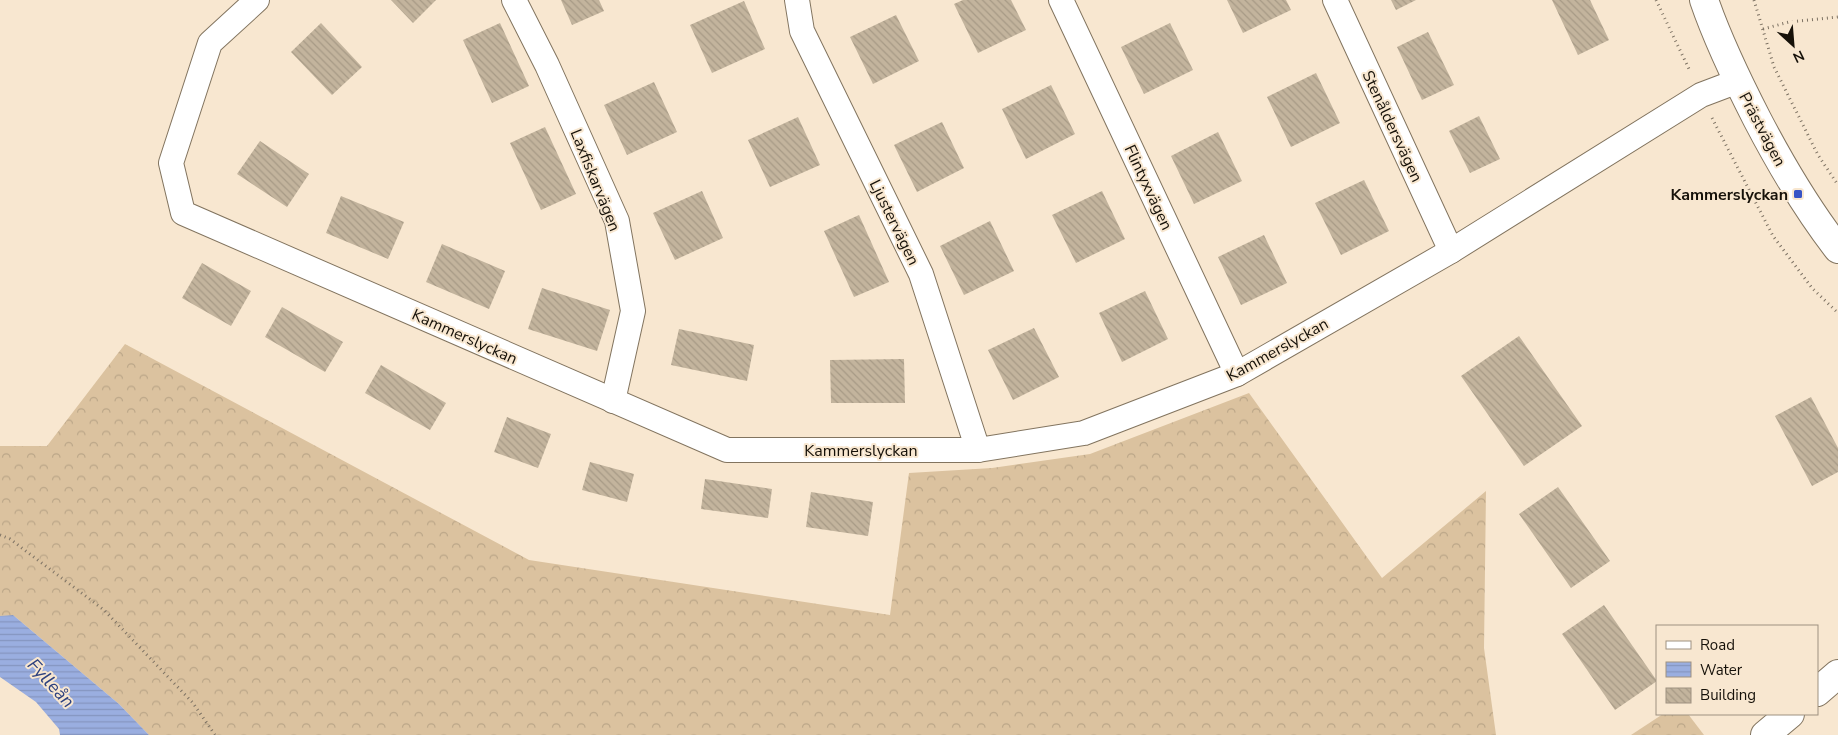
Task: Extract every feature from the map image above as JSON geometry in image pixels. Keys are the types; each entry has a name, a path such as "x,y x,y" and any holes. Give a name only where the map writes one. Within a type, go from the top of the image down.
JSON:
{"street":[{"name":"Kammerslyckan","path":"257,0 210,43 171,163 183,213 727,450 978,450 1084,433 1237,374 1451,251 1701,95 1738,81"},
{"name":"Laxfiskarvägen","path":"514,0 547,65 617,221 633,311 613,401"},
{"name":"Ljustervägen","path":"797,0 802,31 921,274 978,450"},
{"name":"Flintyxvägen","path":"1061,0 1237,374"},
{"name":"Stenåldersvägen","path":"1335,0 1451,251"},
{"name":"Prästvägen","path":"1704,0 1738,81 1798,194 1838,249"},
{"path":"1818,691 1838,674"},
{"path":"1765,735 1789,715"}],"path":[{"path":"1656,0 1723,142 1773,236 1812,288 1838,313"},
{"path":"1754,0 1774,67 1818,155 1838,185"},
{"path":"1763,29 1789,22 1838,17"},
{"path":"0,535 10,539 104,610 193,703 215,735"}],"green space":[{"path":"125,344 529,560 890,615 909,473 992,468 1090,454 1249,393 1382,578 1486,491 1484,648 1496,735 149,735 119,704 13,615 0,616 0,446 47,446"},
{"path":"1661,715 1689,715 1704,735 1631,735"}],"water":[{"name":"Fylleån","path":"13,615 119,704 149,735 60,735 59,729 36,702 0,677 0,616"}],"building":[{"path":"391,0 436,0 413,23"},
{"path":"561,0 599,0 604,11 572,25"},
{"path":"963,0 1011,0 1026,30 978,53 954,4"},
{"path":"1227,0 1286,0 1291,10 1243,33"},
{"path":"1391,0 1416,0 1396,10"},
{"path":"1552,0 1590,0 1609,40 1578,55"},
{"path":"744,1 765,49 712,73 690,25"},
{"path":"896,15 919,61 873,84 850,37"},
{"path":"321,23 362,67 332,95 291,52"},
{"path":"500,23 529,86 492,103 463,40"},
{"path":"1170,23 1193,70 1144,94 1121,47"},
{"path":"1428,32 1454,85 1422,100 1397,47"},
{"path":"1316,73 1340,123 1291,147 1267,97"},
{"path":"654,82 677,132 627,155 604,105"},
{"path":"1051,85 1075,134 1026,159 1002,109"},
{"path":"1479,116 1500,159 1470,173 1449,131"},
{"path":"798,117 820,165 770,187 748,140"},
{"path":"942,122 964,168 917,192 894,145"},
{"path":"545,127 576,194 541,210 510,143"},
{"path":"1218,132 1242,181 1194,204 1171,156"},
{"path":"260,141 309,174 287,207 237,174"},
{"path":"1364,180 1389,231 1341,255 1315,203"},
{"path":"702,191 723,238 675,260 653,213"},
{"path":"1102,191 1125,239 1076,263 1052,215"},
{"path":"341,196 404,222 388,259 326,233"},
{"path":"859,215 889,282 854,297 824,231"},
{"path":"990,221 1014,271 964,295 940,246"},
{"path":"1264,235 1287,283 1241,305 1218,257"},
{"path":"442,244 505,271 489,309 426,282"},
{"path":"202,263 251,291 231,326 182,298"},
{"path":"542,288 610,310 597,351 528,329"},
{"path":"1145,291 1168,339 1122,362 1099,313"},
{"path":"282,307 343,342 325,372 265,337"},
{"path":"1034,328 1059,377 1013,400 988,350"},
{"path":"679,329 754,345 747,381 671,365"},
{"path":"1519,336 1582,426 1524,466 1461,376"},
{"path":"904,359 905,403 831,403 830,360"},
{"path":"381,365 446,403 430,430 365,393"},
{"path":"1811,397 1838,448 1838,472 1812,486 1775,416"},
{"path":"507,417 551,434 538,468 494,452"},
{"path":"590,462 634,474 627,502 582,490"},
{"path":"705,479 772,489 768,518 701,509"},
{"path":"1558,487 1610,561 1571,588 1519,514"},
{"path":"811,492 873,502 868,536 806,527"},
{"path":"1604,605 1656,682 1615,710 1562,634"}],"place":[{"name":"Kammerslyckan","path":"1798,194"}]}
